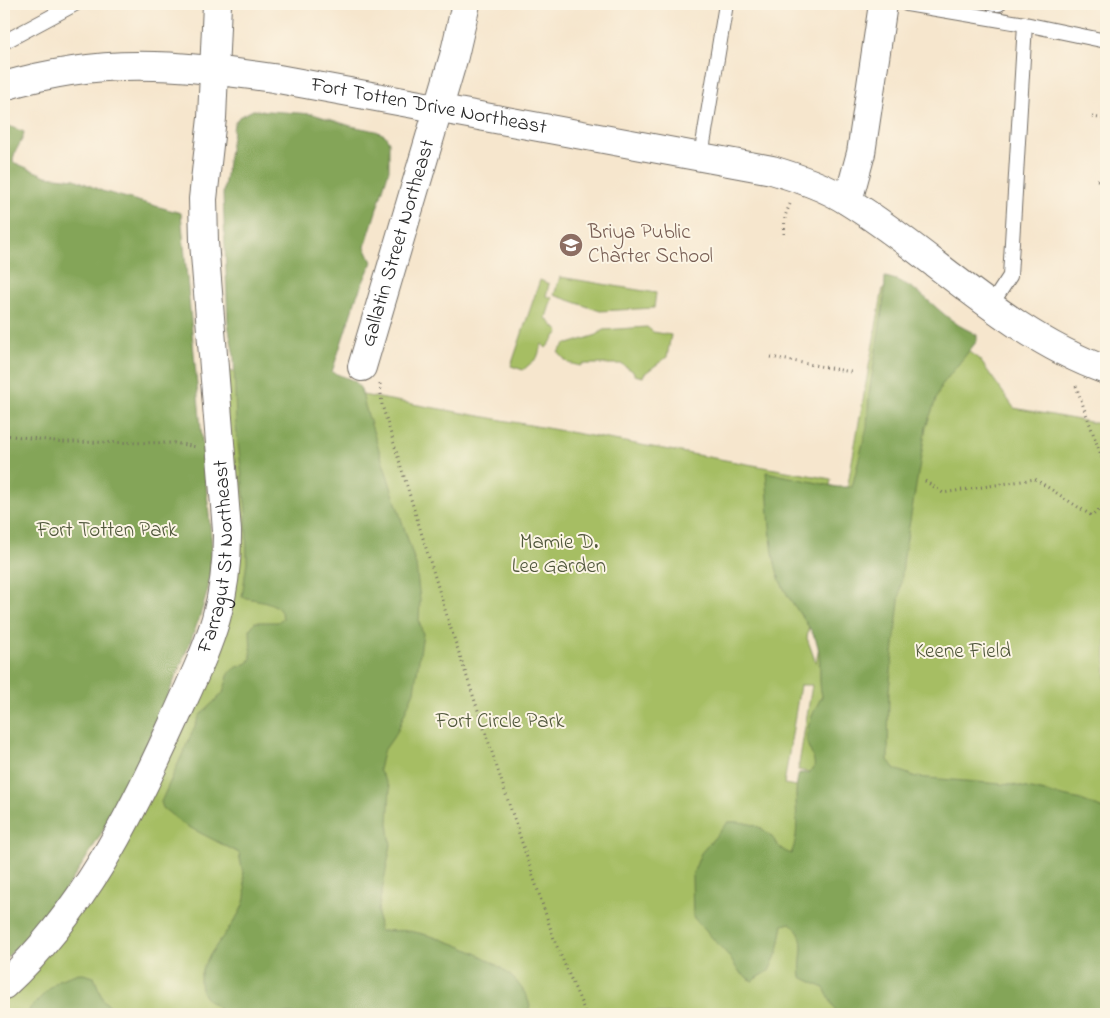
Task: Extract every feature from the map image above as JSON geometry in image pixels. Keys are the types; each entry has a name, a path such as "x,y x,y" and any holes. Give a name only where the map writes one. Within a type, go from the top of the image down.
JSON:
{"street":[{"name":"Farragut St Northeast","path":"4,985 43,945 105,858 138,798 212,637 223,598 228,558 204,242 203,199 212,118 216,4"},
{"name":"Gallatin Street Northeast","path":"362,367 437,108 454,56 466,4"},
{"path":"848,201 861,153 883,4"},
{"name":"Fort Totten Drive Northeast","path":"4,86 63,71 109,66 169,65 214,70 273,78 702,156 785,174 815,184 848,201 1048,344 1080,360 1106,370"}],"lane":[{"path":"4,42 75,4"},
{"path":"702,156 726,4"},
{"path":"907,4 1106,40"},
{"path":"993,4 999,4"},
{"path":"991,305 1010,276 1025,24"}],"path":[{"path":"1092,118 1106,119"},
{"path":"1097,180 1106,181"},
{"path":"784,234 785,216 790,204"},
{"path":"771,357 851,372"},
{"path":"1076,386 1106,469"},
{"path":"382,405 450,626 552,933 586,1014"},
{"path":"4,435 64,442 107,441 174,443 191,447 220,446"},
{"path":"926,481 943,493 1035,478 1092,516 1106,504"}],"green space":[{"path":"253,110 313,114 351,126 376,131 385,135 389,142 389,170 365,247 372,262 356,298 332,372 356,382 361,390 416,565 420,600 419,622 423,634 414,691 397,732 383,752 379,770 390,788 388,823 391,845 378,911 379,931 409,931 443,940 481,956 513,978 524,992 530,1007 526,1014 514,1014 500,1010 495,1014 221,1014 221,1010 205,997 200,984 207,960 241,910 245,898 245,881 239,853 183,824 163,808 161,802 200,715 223,693 229,673 235,668 248,663 251,658 250,629 255,622 278,622 283,618 281,612 273,604 242,597 247,562 246,511 236,425 234,356 228,324 223,194 234,124 239,117"},
{"name":"Fort Totten Park","path":"4,124 24,132 13,162 46,176 75,179 102,191 181,213 212,547 208,588 195,629 156,724 121,797 80,868 56,902 4,960"},
{"path":"560,277 656,293 654,308 600,311 554,295"},
{"path":"885,277 914,289 956,323 977,335 977,341 941,386 926,427 904,556 889,690 888,760 895,769 916,777 1013,785 1081,800 1106,810 1106,1014 837,1014 824,988 801,977 802,948 800,935 790,923 783,925 778,951 769,971 752,981 739,972 728,955 693,917 692,876 701,853 728,822 745,823 761,828 781,848 791,854 794,844 797,824 796,793 799,773 807,773 814,768 807,736 811,718 822,696 819,654 816,640 786,592 778,574 772,546 766,472 837,487 852,487 867,427 869,394 884,299"},
{"path":"540,280 549,284 546,296 552,298 546,318 559,332 546,348 542,344 537,358 523,370 511,366"},
{"name":"Fort Circle Park","path":"883,288 980,360 1014,408 1106,425 1106,823 798,770 812,685 800,685 784,784 963,813 1106,1014 4,1014 4,999 25,983 229,615 241,550 228,452 223,370 831,479 807,638 816,663"},
{"path":"647,327 653,332 671,335 667,357 644,374 643,377 634,375 634,372 622,364 582,364 581,366 568,363 558,352 566,343 597,335 603,330"},
{"path":"79,973 94,977 103,1000 118,1014 28,1014 30,1008 58,980"}],"place":[{"name":"Briya Public Charter School","path":"571,245"}],"park label":[{"name":"Mamie D. Lee Garden","path":"559,555"},
{"name":"Keene Field","path":"963,652"}]}
